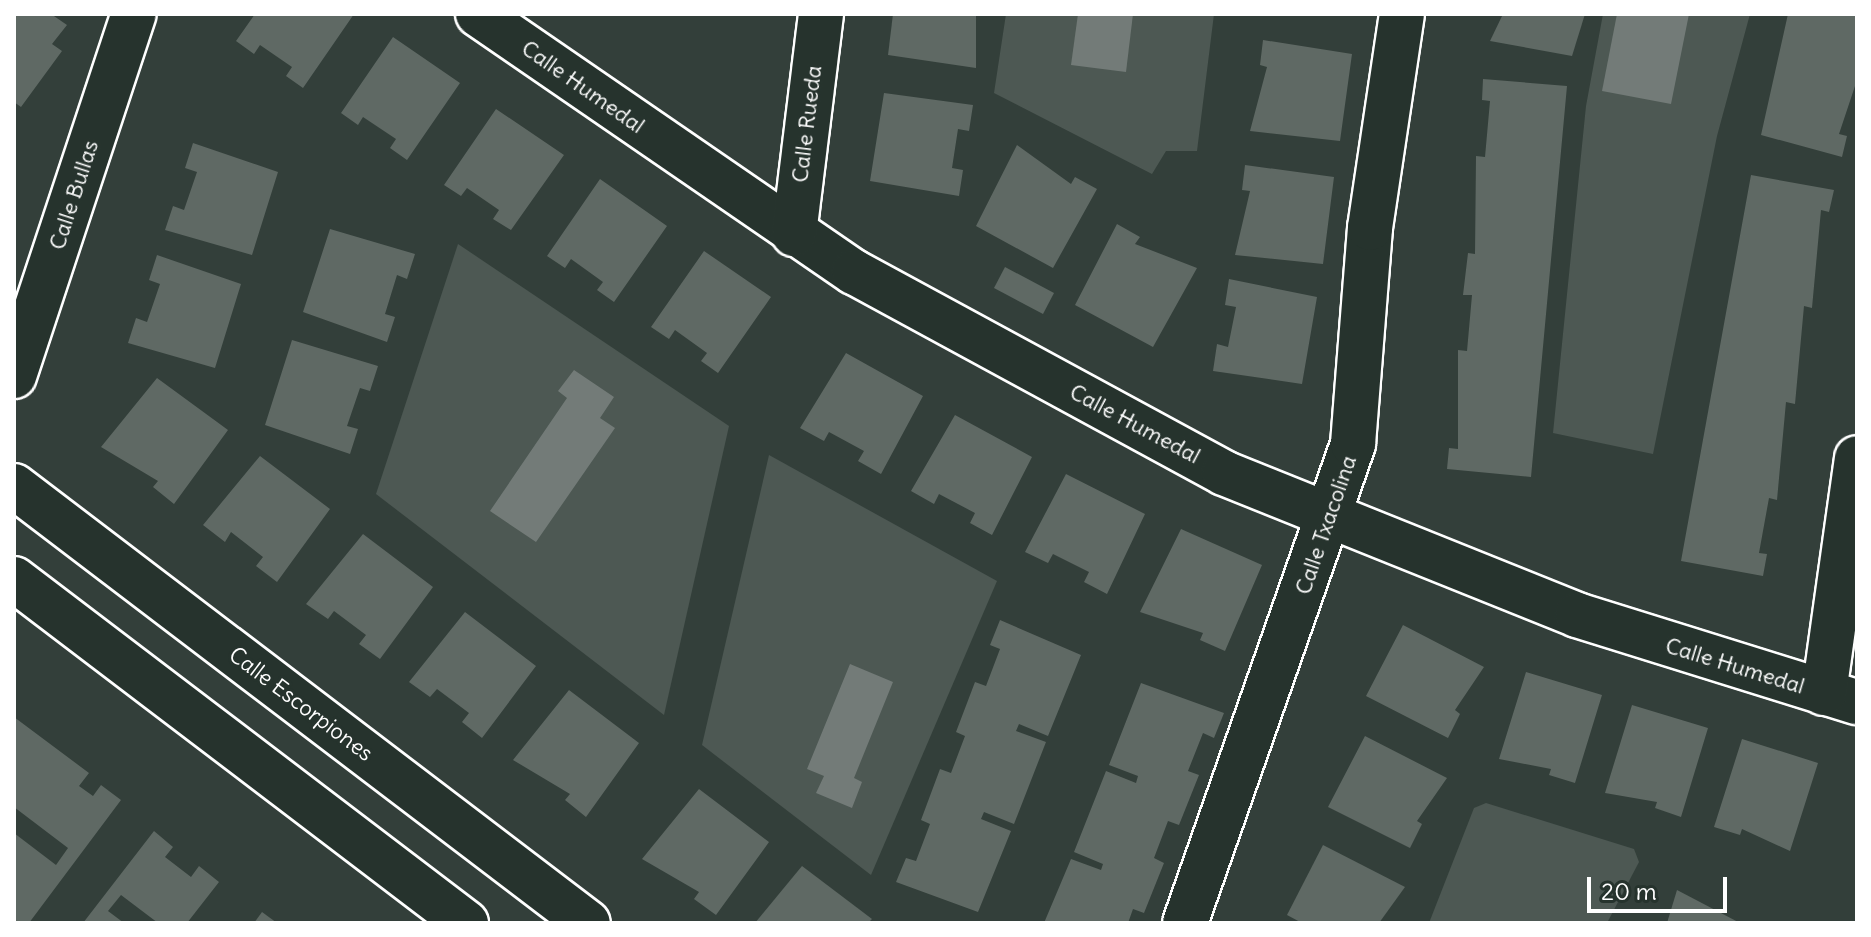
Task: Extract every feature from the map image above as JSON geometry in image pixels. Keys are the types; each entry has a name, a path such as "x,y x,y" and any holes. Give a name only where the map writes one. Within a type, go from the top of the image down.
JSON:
{"street":[{"name":"Calle Bullas","path":"14,376 134,14"},
{"name":"Calle Humedal","path":"478,14 794,234 1224,473 1577,615 1841,698"},
{"name":"Calle Rueda","path":"794,234 821,14"},
{"name":"Calle Txacolina","path":"1185,923 1286,650 1325,515 1353,444 1370,228 1402,14"},
{"path":"1841,698 1857,458"},
{"name":"Calle Escorpiones","path":"14,486 588,923"},
{"path":"14,579 466,923"}],"shaded area":[{"path":"1006,14 1214,14 1197,151 1166,151 1152,174 994,93"},
{"path":"1078,14 1133,14 1126,72 1071,65"},
{"path":"1603,14 1750,14 1717,136 1653,454 1553,433 1586,106"},
{"path":"1617,14 1689,14 1671,104 1602,91"},
{"path":"458,244 729,426 664,715 376,494"},
{"path":"574,370 614,397 600,418 615,428 536,542 490,511 567,398 558,391"},
{"path":"769,455 997,581 871,875 702,745"},
{"path":"850,664 893,682 854,778 862,782 852,808 816,793 824,776 807,769"},
{"path":"1486,803 1634,849 1639,862 1607,923 1429,923 1474,808"}],"building":[{"path":"14,14 51,14 67,25 52,44 62,51 21,107 14,102"},
{"path":"255,14 354,14 303,88 286,76 292,67 260,45 254,54 236,41"},
{"path":"893,14 976,14 976,68 888,55"},
{"path":"1503,14 1585,14 1572,56 1490,41"},
{"path":"1788,14 1857,14 1857,80 1839,134 1847,136 1842,157 1761,135"},
{"path":"393,37 460,83 407,160 390,148 396,139 363,117 358,125 341,113"},
{"path":"1263,40 1352,54 1340,141 1250,131 1267,67 1260,65"},
{"path":"1483,79 1567,86 1531,477 1447,469 1449,448 1458,449 1458,350 1467,351 1472,295 1463,295 1468,253 1475,254 1476,156 1485,157 1490,101 1482,100"},
{"path":"884,93 973,105 969,131 958,129 952,168 963,170 959,196 870,181"},
{"path":"496,109 564,155 511,230 493,219 499,210 467,188 461,196 444,185"},
{"path":"193,143 278,172 252,255 165,230 173,206 184,210 197,172 185,168"},
{"path":"1017,145 1071,184 1075,177 1097,189 1053,268 976,226"},
{"path":"1245,165 1334,177 1323,264 1235,255 1250,191 1242,190"},
{"path":"1751,175 1834,190 1829,212 1821,210 1812,308 1804,306 1795,404 1786,402 1777,500 1769,498 1759,553 1767,554 1763,576 1681,561"},
{"path":"600,179 667,226 614,302 597,290 603,282 571,259 565,268 547,256"},
{"path":"1117,224 1140,237 1135,244 1197,268 1153,347 1075,305"},
{"path":"330,229 415,254 407,279 397,275 385,314 395,317 387,342 303,312"},
{"path":"704,251 771,297 718,373 701,361 707,353 675,330 669,339 651,327"},
{"path":"157,255 241,284 215,368 128,343 136,318 147,322 160,284 149,280"},
{"path":"1005,267 1054,293 1043,314 994,288"},
{"path":"1229,279 1317,297 1302,384 1213,371 1217,344 1228,347 1236,307 1225,305"},
{"path":"292,340 378,366 370,391 360,388 347,426 358,429 350,454 265,425"},
{"path":"846,353 923,396 881,474 858,461 864,451 829,432 824,441 800,428"},
{"path":"157,378 228,430 174,504 153,487 158,481 101,447"},
{"path":"955,415 1032,457 992,535 970,523 975,513 939,494 934,504 911,491"},
{"path":"260,456 330,509 277,582 256,566 263,557 231,532 225,542 203,525"},
{"path":"1066,474 1145,514 1107,594 1084,582 1089,572 1053,554 1048,563 1025,552"},
{"path":"1181,529 1262,565 1225,651 1200,640 1203,633 1140,612"},
{"path":"363,534 433,587 380,659 359,644 366,635 334,611 328,619 306,604"},
{"path":"465,612 536,666 482,738 462,722 469,713 437,689 430,697 409,682"},
{"path":"1000,620 1081,655 1048,736 1019,724 1016,731 1046,742 1014,824 984,812 981,819 1011,831 978,912 896,882 906,858 916,861 930,824 921,820 940,769 951,773 965,736 956,732 975,682 986,686 1000,649 990,645"},
{"path":"1403,625 1484,667 1455,710 1460,714 1448,738 1366,696"},
{"path":"1526,672 1602,695 1575,783 1549,775 1551,769 1499,759"},
{"path":"1141,683 1224,713 1214,738 1203,733 1188,771 1199,775 1179,825 1168,821 1154,858 1164,863 1144,913 1133,909 1128,923 1044,923 1071,859 1101,870 1103,864 1074,852 1106,771 1136,783 1138,776 1109,765"},
{"path":"569,690 639,743 586,817 565,800 570,794 513,760"},
{"path":"1632,705 1708,728 1681,817 1655,808 1657,802 1605,793"},
{"path":"14,717 89,773 79,786 93,796 101,785 121,800 29,923 14,921 14,833 56,865 68,848 14,807"},
{"path":"1365,736 1447,778 1417,821 1422,824 1410,848 1328,807"},
{"path":"1742,739 1818,763 1790,851 1742,829 1740,835 1714,827"},
{"path":"699,789 769,842 716,915 694,899 699,892 642,859"},
{"path":"154,831 173,847 165,857 191,877 199,866 219,882 187,923 158,923 121,895 108,911 124,923 83,923"},
{"path":"1323,845 1405,887 1379,923 1302,923 1287,915"},
{"path":"802,866 872,919 868,923 755,923"},
{"path":"1677,890 1740,923 1667,923"},
{"path":"262,912 277,923 254,923"}]}
